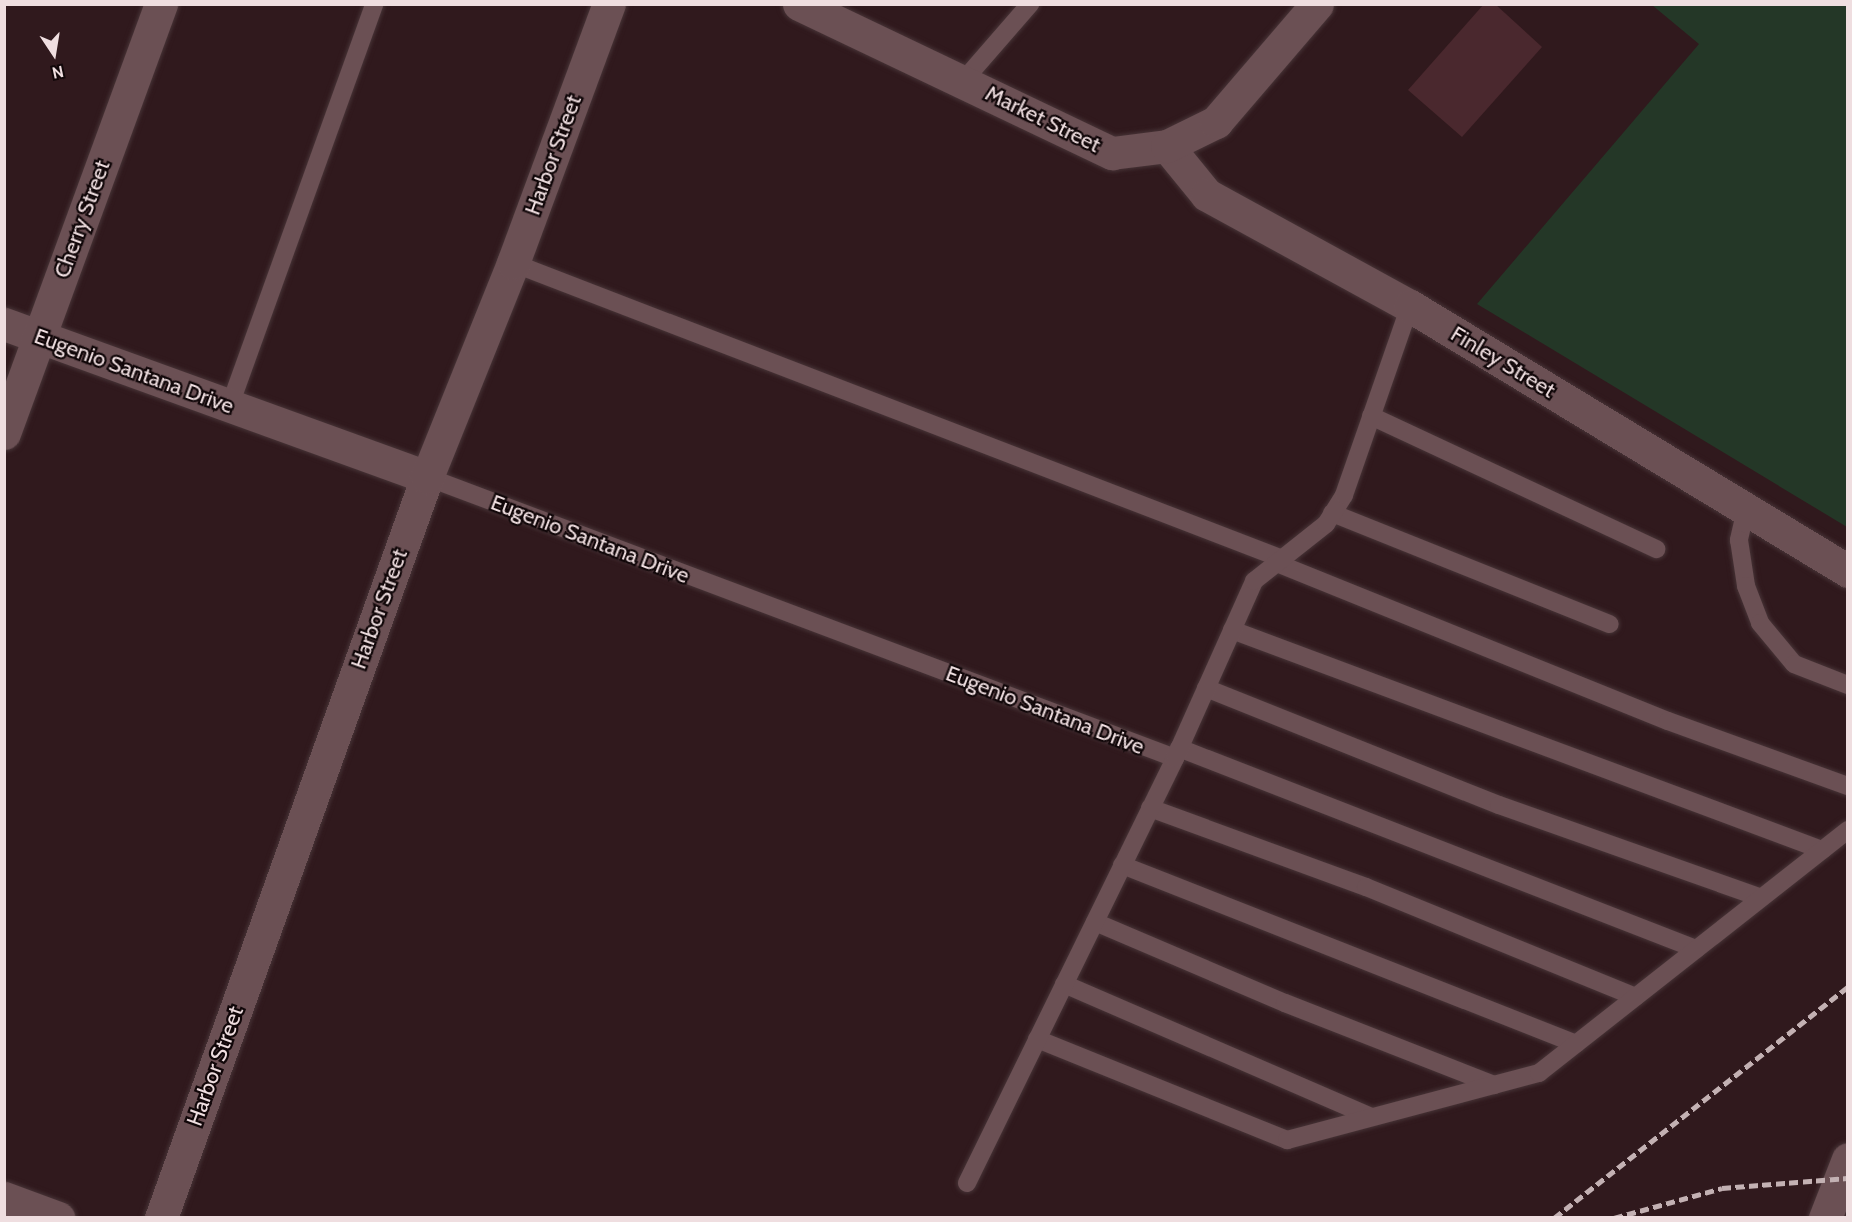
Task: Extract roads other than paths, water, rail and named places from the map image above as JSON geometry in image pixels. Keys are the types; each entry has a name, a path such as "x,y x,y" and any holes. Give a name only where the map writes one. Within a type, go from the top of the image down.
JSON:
{"street":[{"name":"Cherry Street","path":"4,433 161,4"},
{"name":"Harbor Street","path":"160,1218 427,477 513,263 609,4"},
{"name":"Market Street","path":"799,4 964,80 1112,153 1167,146 1216,122 1317,4"},
{"name":"Finley Street","path":"1167,146 1207,195 1410,306 1848,572"},
{"name":"Eugenio Santana Drive","path":"4,324 427,477"},
{"path":"1825,1218 1848,1159"},
{"path":"4,1198 58,1218"}],"lane":[{"path":"230,405 374,4"},
{"path":"964,80 1030,4"},
{"path":"513,263 1282,562 1668,721 1848,786"},
{"path":"967,1183 1177,753 1254,581 1282,562 1332,513 1344,495 1410,306"},
{"path":"1371,416 1656,549"},
{"name":"Eugenio Santana Drive","path":"427,477 1177,753 1696,949"},
{"path":"1746,509 1739,540 1746,586 1760,623 1794,664 1848,685"},
{"path":"1332,513 1610,624"},
{"path":"1232,630 1822,850"},
{"path":"1206,688 1499,805 1761,898"},
{"path":"1150,808 1366,887 1635,997"},
{"path":"1037,1039 1287,1140 1539,1072 1848,830"},
{"path":"1122,865 1576,1044"},
{"path":"1095,922 1285,1003 1494,1085"},
{"path":"1064,984 1372,1117"}],"railway":[{"path":"1554,1218 1848,987"},
{"path":"1614,1218 1722,1188 1848,1178"}]}
